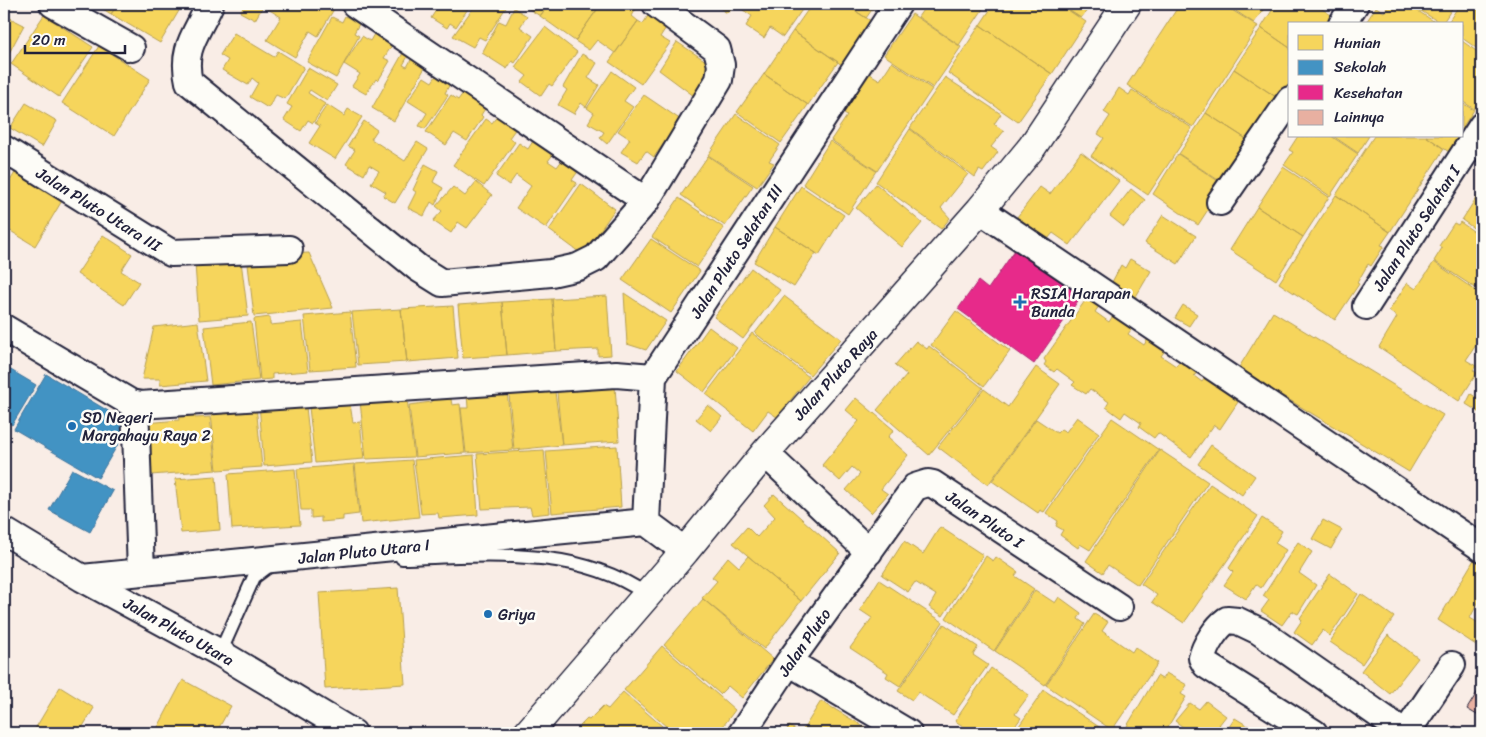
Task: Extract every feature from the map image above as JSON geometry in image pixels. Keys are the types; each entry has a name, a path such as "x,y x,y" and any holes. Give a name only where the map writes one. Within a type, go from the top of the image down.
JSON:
{"street":[{"path":"53,4 131,48"},
{"path":"210,4 187,50 186,66 189,82 410,262 442,283 551,272 578,267 596,258 646,201 719,80 721,65 718,49 656,4"},
{"path":"355,4 646,201"},
{"name":"Jalan Pluto Selatan III","path":"653,377 898,4"},
{"name":"Jalan Pluto Raya","path":"528,733 638,589 685,551 765,452 980,210 1032,148 1127,4"},
{"path":"1343,22 1356,4"},
{"path":"1220,202 1288,103"},
{"name":"Jalan Pluto Selatan I","path":"1366,306 1482,126"},
{"name":"Jalan Pluto Utara III","path":"4,149 171,253 289,249"},
{"path":"980,210 1482,548"},
{"path":"4,328 135,404 616,374 653,377 640,523 685,551"},
{"path":"135,404 141,572"},
{"path":"765,452 869,552"},
{"name":"Jalan Pluto I","path":"869,552 915,487 928,483 933,484 1119,607"},
{"name":"Jalan Pluto Utara I","path":"82,578 640,523"},
{"name":"Jalan Pluto Utara","path":"4,531 82,578 220,653 353,733"},
{"name":"Jalan Pluto","path":"742,733 789,662 869,552"},
{"path":"1314,733 1206,665 1202,658 1204,649 1222,624 1228,620 1259,630 1406,733 1452,665"},
{"path":"789,662 908,733"}],"lane":[{"path":"220,653 254,577 265,566 279,562 456,556 556,558 609,573 638,589"}],"building: Hunian":[{"path":"95,4 118,4 111,14"},
{"path":"118,4 183,4 160,43 111,14"},
{"path":"245,4 337,4 318,36 310,31 295,57 267,40 281,17 263,6 255,20 240,12"},
{"path":"433,4 471,4 456,27 450,23 447,28 431,18 438,7"},
{"path":"476,4 504,4 507,6 485,40 479,37 473,47 453,36"},
{"path":"521,4 549,4 540,16"},
{"path":"549,4 601,4 575,41 540,16"},
{"path":"601,4 632,4 637,7 632,16 638,21 615,53 597,40 589,50 575,41"},
{"path":"714,4 735,4 727,13"},
{"path":"735,4 747,4 743,10"},
{"path":"747,4 806,4 783,37 770,28 764,38 746,26 752,16 743,10"},
{"path":"812,4 845,4 871,21 842,65 793,31"},
{"path":"845,4 876,4 866,18"},
{"path":"927,4 982,4 985,6 959,45 918,17"},
{"path":"994,4 1059,4 1086,22 1052,74 980,25"},
{"path":"1059,4 1092,4 1081,18"},
{"path":"1180,4 1222,4 1258,26 1193,127 1127,85"},
{"path":"1225,4 1267,4 1254,23"},
{"path":"1276,4 1315,4 1331,15 1330,22 1288,22 1288,47 1261,28"},
{"path":"1315,4 1326,4 1322,9"},
{"path":"1390,4 1407,4 1435,22 1366,22 1376,7 1384,12"},
{"path":"1410,4 1455,4 1443,22 1439,22"},
{"path":"1460,4 1482,4 1482,52 1464,39 1464,22 1448,22"},
{"path":"514,8 527,16 520,27 533,36 515,63 512,61 507,69 482,53 499,21 506,24"},
{"path":"649,14 667,26 660,37 670,43 641,84 609,62 638,21 643,24"},
{"path":"912,14 961,47 933,88 884,55"},
{"path":"4,15 24,25 8,55 4,53"},
{"path":"44,15 93,47 59,97 11,64"},
{"path":"345,16 359,24 354,33 359,36 336,78 307,62 332,17 342,22"},
{"path":"980,25 1052,74 1018,122 948,73"},
{"path":"545,27 577,52 552,86 549,84 541,96 522,82 527,76 515,67"},
{"path":"1261,28 1288,47 1288,86 1279,99 1234,69"},
{"path":"793,31 838,62 808,105 764,74"},
{"path":"234,33 274,57 278,51 304,67 285,99 276,95 268,108 250,97 258,83 252,78 248,85 222,70 228,60 220,55"},
{"path":"374,34 392,45 384,58 390,61 378,81 376,79 366,94 352,86 360,74 344,64 362,36 370,41"},
{"path":"677,42 715,67 694,96 659,70"},
{"path":"1464,42 1482,55 1482,96 1474,109 1464,102"},
{"path":"99,46 150,79 114,136 62,103"},
{"path":"407,46 412,49 403,65 407,67 412,58 426,66 394,121 372,108"},
{"path":"582,54 597,63 588,78 599,85 586,107 581,103 574,114 558,105 567,90 563,87"},
{"path":"892,62 932,89 877,171 831,140 847,116 843,113 870,74 880,80"},
{"path":"308,68 337,85 327,101 310,90 308,93 325,104 313,123 308,120 301,131 284,120 292,107 287,104"},
{"path":"1234,69 1279,99 1251,142 1206,113"},
{"path":"612,71 634,87 624,101 633,107 607,144 600,138 604,132 588,123 594,113 587,108"},
{"path":"438,73 451,82 445,93 448,95 425,129 419,126 427,113 408,101 424,77 432,82"},
{"path":"764,74 808,105 781,143 737,112"},
{"path":"945,77 1001,114 994,124 1004,131 991,147 998,152 983,172 979,170 975,177 910,128"},
{"path":"469,85 486,107 481,115 483,117 467,141 454,133 446,145 426,132 451,95 458,100"},
{"path":"1119,88 1129,95 1132,90 1192,128 1148,195 1091,156 1104,138 1098,134 1110,116 1104,112"},
{"path":"644,95 684,122 669,143 666,140 654,157 646,151 638,162 621,152 630,139 618,131"},
{"path":"26,103 57,121 42,147 10,128"},
{"path":"1464,104 1474,110 1464,125"},
{"path":"327,105 344,116 348,109 362,117 335,159 309,143 320,126 315,123"},
{"path":"501,111 519,124 509,138 515,142 484,186 453,165 486,119 492,123"},
{"path":"1206,113 1251,142 1224,184 1179,154"},
{"path":"736,114 780,145 769,161 774,163 757,187 708,155"},
{"path":"364,121 377,130 371,139 405,161 417,142 428,149 395,203 383,196 386,192 371,183 379,171 369,165 364,175 346,164 355,150 348,146"},
{"path":"910,129 968,174 941,208 950,218 941,229 876,182"},
{"path":"535,138 555,152 548,161 557,167 563,159 579,170 572,180 577,183 546,228 516,208 531,186 516,175 509,185 496,176 519,143 528,149"},
{"path":"1297,138 1334,138 1358,154 1330,196 1284,165 1293,152 1289,150"},
{"path":"1336,138 1368,138 1358,153"},
{"path":"1373,138 1429,138 1444,149 1390,232 1336,195"},
{"path":"1429,138 1459,138 1449,152"},
{"path":"830,141 876,171 848,214 803,184"},
{"path":"1081,152 1119,181 1070,245 1053,233 1047,240 1017,217 1040,187 1050,194"},
{"path":"1178,154 1224,185 1198,225 1153,194"},
{"path":"708,156 753,186 725,226 681,195"},
{"path":"425,164 438,171 433,182 443,188 435,205 431,202 424,216 408,208 416,192 413,190"},
{"path":"1283,167 1329,197 1303,237 1257,207"},
{"path":"16,171 63,199 35,246 4,227 4,191"},
{"path":"476,182 492,195 467,228 458,222 451,233 433,221 442,211 436,206 453,187 465,196"},
{"path":"581,184 615,209 583,255 549,230"},
{"path":"876,184 922,223 902,247 856,208"},
{"path":"801,186 844,215 819,255 775,227"},
{"path":"1131,189 1145,200 1124,227 1110,216"},
{"path":"1482,189 1482,234 1462,220"},
{"path":"1336,195 1390,232 1381,245 1384,246 1371,266 1368,264 1357,283 1359,284 1335,320 1279,283"},
{"path":"679,198 724,228 697,267 652,237"},
{"path":"1257,207 1303,237 1276,280 1230,250"},
{"path":"1163,215 1196,236 1178,264 1145,243"},
{"path":"1460,222 1482,237 1482,282 1477,289 1434,261 1442,248 1439,246 1454,223 1458,225"},
{"path":"775,227 816,253 794,287 754,262"},
{"path":"103,235 132,254 121,271 139,282 124,305 77,274"},
{"path":"651,239 700,271 671,313 622,280"},
{"path":"309,253 333,308 254,316 247,256"},
{"path":"1130,259 1151,271 1135,298 1111,284 1121,265 1125,268"},
{"path":"241,261 248,316 199,320 195,264"},
{"path":"1434,262 1482,295 1482,315 1475,327 1482,332 1482,336 1466,360 1476,366 1473,370 1477,373 1459,401 1379,347 1397,317 1389,311 1407,283 1416,289"},
{"path":"751,268 780,290 743,339 714,317"},
{"path":"624,293 666,321 646,350 627,344"},
{"path":"607,296 611,355 598,356 598,349 556,351 552,299"},
{"path":"784,296 841,339 810,375 755,333"},
{"path":"1087,298 1099,306 1095,312 1109,322 1114,314 1133,327 1128,334 1144,345 1149,337 1166,349 1161,356 1176,366 1182,359 1199,370 1194,376 1202,382 1207,375 1230,392 1228,394 1238,402 1220,429 1214,425 1191,457 1158,433 1154,438 1139,427 1141,423 1125,412 1121,418 1106,407 1109,402 1090,389 1086,394 1072,385 1075,382 1057,369 1054,372 1044,365 1046,362 1044,359"},
{"path":"552,299 556,351 507,355 502,302"},
{"path":"502,302 507,355 463,358 458,305"},
{"path":"1183,305 1197,314 1189,326 1175,318"},
{"path":"453,306 458,358 407,362 401,309"},
{"path":"401,309 407,362 358,365 352,312"},
{"path":"956,311 1010,351 984,386 931,345"},
{"path":"350,312 356,367 310,370 304,316"},
{"path":"1273,312 1443,415 1409,472 1238,369"},
{"path":"270,317 270,325 302,322 308,371 272,374 272,379 260,380 254,319"},
{"path":"198,322 206,381 160,385 160,379 142,379 154,327"},
{"path":"251,322 259,380 211,385 204,327"},
{"path":"709,327 737,348 704,392 677,371"},
{"path":"752,333 809,377 777,417 768,411 753,431 706,394"},
{"path":"916,341 927,349 929,346 983,388 929,455 877,410 907,375 895,365"},
{"path":"1036,367 1060,384 988,485 938,447 984,389 1008,407"},
{"path":"572,386 615,387 619,441 562,445 557,392 572,390"},
{"path":"507,391 513,450 466,453 461,408 468,408 467,394"},
{"path":"555,392 562,445 514,450 509,395"},
{"path":"450,394 452,405 460,404 465,453 415,457 409,405 432,402 431,397"},
{"path":"1471,394 1482,401 1482,414 1466,404"},
{"path":"407,398 414,457 366,459 360,401"},
{"path":"856,398 894,430 888,437 908,455 881,489 888,494 871,513 846,490 860,474 852,467 840,481 822,465 859,421 846,410"},
{"path":"259,404 288,405 288,409 306,407 312,462 264,466"},
{"path":"350,404 353,423 360,422 364,459 315,463 309,407"},
{"path":"256,405 262,467 217,470 211,414 229,413 229,410"},
{"path":"708,405 722,417 711,431 696,419"},
{"path":"195,413 195,418 210,417 216,470 151,475 146,423 179,420 178,415"},
{"path":"1077,417 1099,433 1044,512 1040,510 1038,513 992,481 1036,419 1057,433 1061,429 1066,432"},
{"path":"1112,418 1159,450 1090,550 1080,544 1078,548 1060,535 1063,530 1056,526 1058,521 1046,513"},
{"path":"1211,445 1255,476 1242,495 1198,464"},
{"path":"617,446 621,507 552,513 546,451"},
{"path":"544,450 550,513 532,515 530,507 482,509 477,454"},
{"path":"1160,450 1208,482 1138,585 1108,565 1103,573 1086,561"},
{"path":"474,455 478,515 439,518 438,513 421,514 414,460"},
{"path":"412,460 419,517 361,523 355,464"},
{"path":"354,464 359,514 343,516 343,520 321,522 321,517 311,518 311,510 301,510 297,469"},
{"path":"295,469 300,525 232,529 228,474"},
{"path":"216,476 220,530 181,533 175,479"},
{"path":"1210,484 1258,516 1184,623 1152,602 1157,595 1141,584"},
{"path":"774,494 840,553 801,601 733,543 747,527 757,537 775,517 764,505"},
{"path":"1262,518 1282,531 1275,543 1286,550 1261,588 1256,584 1246,599 1224,585 1233,572 1229,568"},
{"path":"1323,520 1342,530 1331,549 1312,539"},
{"path":"940,527 983,555 943,616 929,607 936,595 915,582 908,592 882,575 904,541 923,554"},
{"path":"1298,542 1312,552 1299,573 1316,585 1298,614 1292,611 1282,625 1261,611 1269,600 1263,596"},
{"path":"748,556 801,601 764,649 702,598 717,581 712,577 728,557 739,567"},
{"path":"986,556 993,561 996,557 1018,572 1015,576 1034,589 994,651 946,618"},
{"path":"1475,558 1482,562 1482,595 1470,618 1482,625 1482,649 1438,620"},
{"path":"1330,574 1358,594 1330,636 1323,630 1312,645 1294,632 1302,620 1300,618"},
{"path":"879,580 943,622 900,686 886,677 888,673 850,648 872,618 860,610"},
{"path":"398,588 405,684 325,689 319,593"},
{"path":"1035,590 1055,603 1059,597 1081,613 1078,619 1085,624 1045,685 995,651"},
{"path":"1361,594 1394,617 1362,664 1330,642"},
{"path":"703,599 773,659 742,698 728,686 720,694 664,645"},
{"path":"1094,614 1108,622 1102,631 1132,652 1135,647 1158,663 1112,730 1046,685"},
{"path":"944,624 978,647 973,655 988,665 953,715 918,692 912,700 898,691"},
{"path":"1388,635 1418,658 1390,694 1361,671"},
{"path":"662,646 735,710 718,733 674,733 624,690"},
{"path":"991,668 1029,695 1015,714 1021,718 1010,733 974,733 955,721"},
{"path":"1166,673 1187,685 1181,694 1186,697 1164,733 1139,733 1127,726 1157,676 1162,679"},
{"path":"183,680 231,706 216,733 161,733 156,731"},
{"path":"60,687 94,708 79,733 42,733 35,729"},
{"path":"1044,690 1108,733 1014,733"},
{"path":"623,692 670,733 582,733 577,729 603,706 608,709"},
{"path":"821,701 866,728 863,733 801,733"},
{"path":"1206,701 1226,716 1219,725 1223,727 1218,733 1191,733 1175,721 1190,703 1199,709"},
{"path":"1235,718 1253,729 1251,733 1225,733"},
{"path":"789,726 801,733 785,733"}],"building: Sekolah":[{"path":"4,366 36,385 12,425 4,420"},
{"name":"SD Negeri Margahayu Raya 2","path":"46,374 130,424 98,478 14,429"},
{"name":"SD Negeri Margahayu Raya 2","path":"72,469 113,491 90,532 49,510"}],"building: Kesehatan":[{"name":"RSIA Harapan Bunda","path":"1015,250 1082,295 1034,364 958,309 978,281 988,289"}],"building: Lainnya":[{"path":"1482,687 1482,718 1467,709"},
{"path":"1455,726 1469,733 1451,733"}],"place":[{"name":"RSIA Harapan Bunda","path":"1020,302"},
{"name":"SD Negeri Margahayu Raya 2","path":"72,426"},
{"name":"Griya","path":"488,614"}]}
